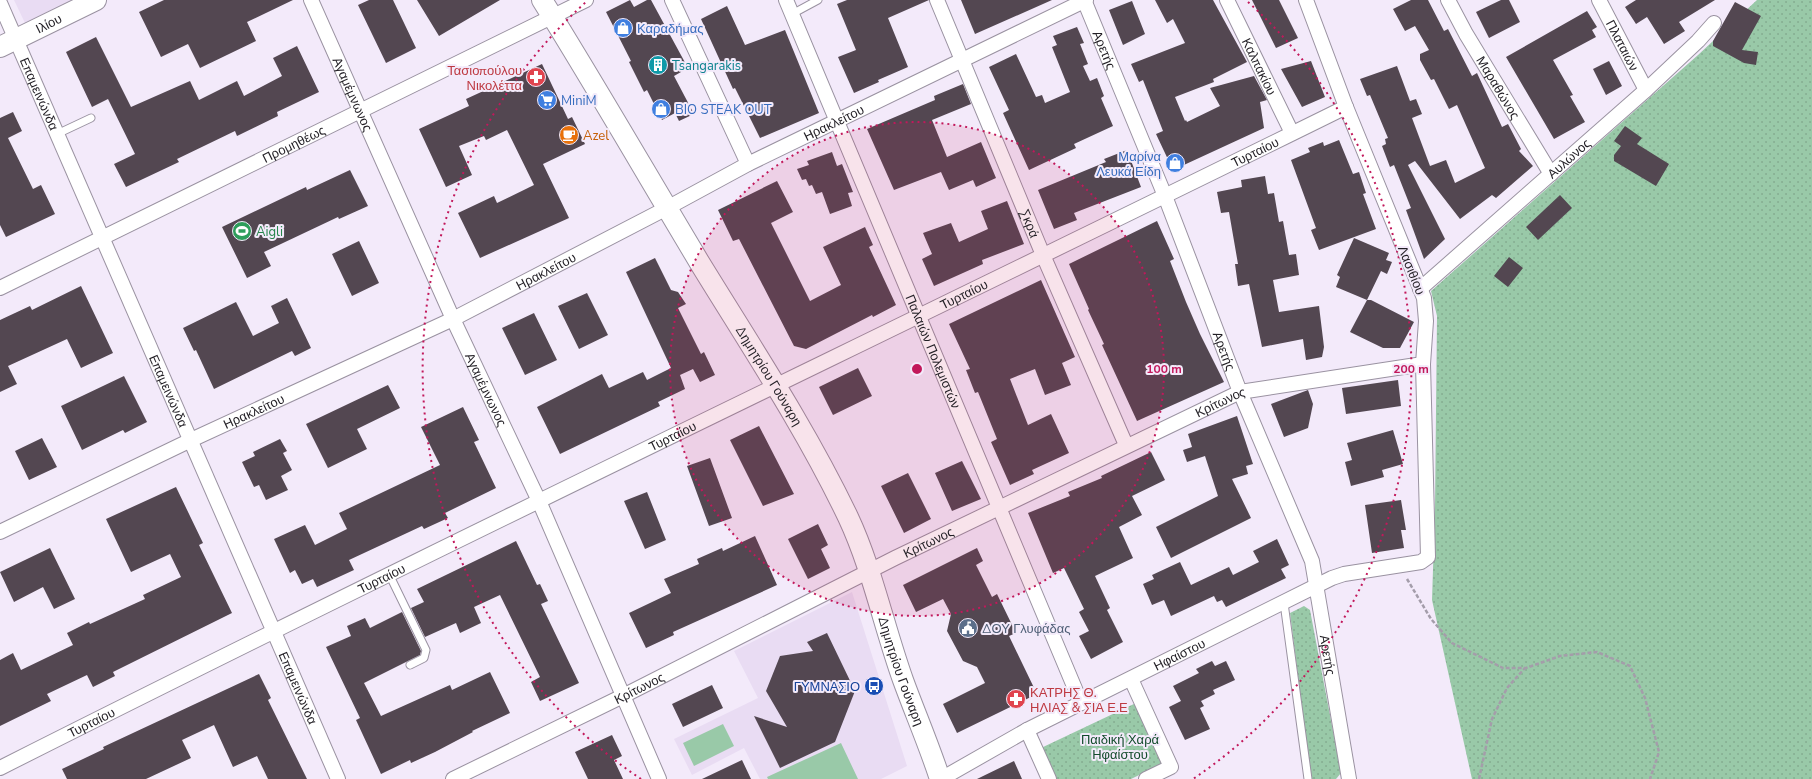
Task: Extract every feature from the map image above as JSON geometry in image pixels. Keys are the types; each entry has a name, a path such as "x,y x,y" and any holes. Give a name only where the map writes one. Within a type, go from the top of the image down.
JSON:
{"main road":[{"name":"Ιλίου","path":"8,43 96,0"},
{"name":"Δημητρίου Γούναρη","path":"542,0 820,461 846,512 868,572 903,680 929,744 940,779"}],"street":[{"name":"Αγαμέμνωνος","path":"311,0 453,319 539,501 659,779"},
{"name":"Προμηθέως","path":"0,288 586,0"},
{"path":"672,0 748,164"},
{"name":"Παλαιών Πολεμιστών","path":"786,0 1081,703"},
{"name":"Σκρά","path":"937,0 963,59 1043,255 1126,445"},
{"name":"Ηρακλείτου","path":"0,532 191,440 453,319 667,208 748,164 837,119 1085,0"},
{"name":"Αρετής","path":"1085,0 1165,196 1240,392 1312,560 1318,587 1349,779"},
{"name":"Καλπακίου","path":"1227,0 1292,133"},
{"name":"Λασιθίου","path":"1306,0 1346,107 1424,298 1426,321 1423,364 1428,557"},
{"name":"Μαραθώνος","path":"1448,0 1466,34 1551,174"},
{"name":"Πλαταιών","path":"1598,0 1646,90"},
{"name":"Επαμεινώνδα","path":"0,3 8,43 58,134 338,779"},
{"name":"Αυλώνος","path":"1420,289 1646,90 1698,41 1714,23"},
{"name":"Τυρταίου","path":"0,768 274,630 919,317 1346,107"},
{"name":"Κρίτωνος","path":"453,779 623,696 868,572 1126,445 1240,392 1423,364"},
{"name":"Ηφαίστου","path":"940,779 1027,730 1318,587 1332,578 1344,574 1421,562 1428,557"},
{"path":"1131,679 1171,767 1146,779"},
{"path":"1027,730 1049,779"}],"lane":[{"path":"792,14 818,0"},
{"path":"58,134 91,118"},
{"path":"389,574 426,650 424,658 410,665"},
{"path":"1284,603 1308,779"}],"path":[{"path":"1399,566 1431,620 1452,643 1503,668 1526,668 1560,656 1597,652 1630,666 1645,698 1659,752 1650,779"},
{"path":"1479,779 1492,719 1507,688 1526,668"}],"shaded area":[{"path":"14,0 73,0 25,23"},
{"path":"852,592 907,766 881,779 760,779 744,748 692,775 674,739 758,698 734,651"}],"green space":[{"path":"1757,0 1812,0 1812,779 1472,779 1432,600 1435,508 1437,316 1431,291 1698,55"},
{"path":"1304,606 1310,610 1341,773 1336,779 1311,779 1290,613"},
{"name":"Παιδική Χαρά Ηφαίστου","path":"1136,703 1164,763 1131,779 1055,779 1041,748"},
{"path":"723,724 734,746 694,766 683,743"},
{"path":"841,743 858,779 768,779 767,777"}],"building":[{"path":"164,0 293,0 247,22 256,41 200,68 188,44 161,57 139,12"},
{"path":"369,0 393,0 416,48 386,63 358,5"},
{"path":"417,0 500,0 439,36"},
{"path":"630,0 634,7 647,0 651,0 688,68 674,76 694,114 679,121 675,113 662,120 647,90 644,92 629,62 631,61 606,12"},
{"path":"847,0 929,0 888,18 908,67 878,80 879,82 854,93 838,57 856,50 837,4"},
{"path":"961,0 1052,0 975,34"},
{"path":"1155,0 1213,0 1247,62 1213,79 1214,82 1175,97 1185,121 1186,120 1187,122 1220,106 1210,88 1254,76 1267,100 1260,102 1264,128 1173,170 1156,134 1163,131 1143,80 1139,82 1131,64 1185,43 1173,19 1167,23"},
{"path":"1252,0 1279,0 1298,38 1276,48"},
{"path":"1411,0 1428,0 1444,31 1448,29 1472,76 1477,73 1502,127 1508,124 1521,149 1519,151 1533,166 1496,198 1492,195 1460,219 1415,161 1408,165 1445,239 1424,259 1406,210 1411,208 1394,165 1390,167 1382,146 1386,144 1385,139 1388,138 1370,95 1367,96 1360,79 1397,66 1410,101 1416,99 1422,114 1412,118 1430,166 1446,160 1455,183 1485,168 1457,105 1449,109 1434,79 1431,80 1420,60 1420,54 1429,50 1415,26 1405,31 1393,9"},
{"path":"1501,0 1509,0 1520,22 1489,38 1476,12"},
{"path":"1636,0 1715,0 1679,22 1685,31 1664,44 1647,17 1636,24 1625,7"},
{"path":"1132,1 1145,34 1123,45 1109,10"},
{"path":"1735,2 1761,16 1742,50 1758,52 1756,65 1744,63 1713,46 1713,41"},
{"path":"727,6 745,45 785,30 819,113 760,138 735,88 733,89 701,19"},
{"path":"1587,11 1597,27 1592,30 1596,37 1553,60 1573,95 1570,96 1585,122 1554,139 1506,57"},
{"path":"1077,27 1084,43 1080,44 1088,64 1083,66 1090,81 1097,78 1104,96 1101,98 1113,126 1074,144 1076,148 1029,170 1003,113 1009,110 989,67 1016,54 1036,97 1042,95 1045,103 1070,92 1052,47 1057,45 1053,36"},
{"path":"96,37 131,107 190,81 199,100 237,81 244,96 282,76 273,58 297,46 319,92 277,112 278,116 237,136 235,131 177,159 179,162 126,187 114,164 135,154 108,99 92,107 66,52"},
{"path":"1311,61 1325,97 1302,107 1281,69"},
{"path":"1609,61 1622,86 1606,95 1593,69"},
{"path":"542,64 568,119 572,117 585,144 543,164 569,218 480,258 458,213 494,196 497,203 534,185 507,130 486,140 484,136 459,146 472,175 446,187 419,129 469,106 466,99"},
{"path":"963,84 971,104 932,120 947,157 981,142 996,178 976,187 973,180 949,190 941,172 894,190 867,129 935,100 934,96"},
{"path":"13,112 22,131 8,138 33,189 41,185 55,214 6,237 0,225 0,118"},
{"path":"1625,126 1642,138 1637,144 1669,164 1656,186 1614,161 1614,155 1621,146 1614,141"},
{"path":"1339,140 1353,174 1359,172 1366,193 1363,194 1376,229 1319,250 1311,230 1316,228 1291,160 1310,152 1308,148 1323,142 1324,146"},
{"path":"1127,150 1141,187 1074,213 1077,220 1054,229 1038,190 1106,162 1104,159"},
{"path":"832,152 837,166 842,164 853,192 848,193 852,206 830,214 822,192 816,194 812,185 809,186 806,179 802,180 797,169 809,165 807,161"},
{"path":"350,170 368,206 339,219 338,217 264,252 271,266 247,278 222,227 306,187 307,190"},
{"path":"1265,176 1268,194 1274,193 1279,222 1283,221 1289,255 1296,254 1299,275 1273,280 1279,312 1319,306 1324,347 1322,357 1306,360 1303,339 1262,347 1249,284 1238,286 1235,264 1238,264 1229,212 1221,213 1217,192 1242,187 1241,180"},
{"path":"777,181 793,212 771,223 810,301 841,285 823,247 865,227 873,245 869,247 896,305 873,317 872,315 806,349 794,346 739,239 733,241 718,210"},
{"path":"1560,195 1572,208 1538,240 1526,227"},
{"path":"1007,201 1024,244 982,260 983,264 934,286 922,259 932,254 923,233 951,223 959,242 988,229 981,211"},
{"path":"1157,221 1174,259 1170,261 1186,302 1224,382 1137,421 1102,345 1104,344 1069,264"},
{"path":"1354,238 1389,253 1386,260 1392,262 1387,274 1381,271 1367,300 1336,287 1340,277 1337,275"},
{"path":"359,241 379,283 352,296 332,254"},
{"path":"1509,257 1523,268 1508,287 1494,276"},
{"path":"655,258 671,290 678,292 686,304 678,308 701,354 704,352 715,375 700,382 693,369 680,375 685,389 658,402 660,406 560,454 537,407 602,374 609,388 643,372 647,380 671,368 626,272"},
{"path":"1041,280 1075,357 1062,363 1071,385 1045,395 1035,369 1010,379 1028,425 1051,414 1069,453 1032,470 1034,474 1010,485 991,442 997,439 978,392 975,393 966,370 970,369 949,324"},
{"path":"81,286 113,353 81,368 67,339 8,366 17,384 0,392 0,320 30,306 32,310"},
{"path":"587,293 608,335 579,349 558,306"},
{"path":"287,298 311,348 295,356 292,351 214,389 196,350 194,351 183,328 236,302 253,336 279,323 271,306"},
{"path":"1367,300 1371,300 1414,322 1400,348 1383,348 1350,332"},
{"path":"534,313 557,360 525,375 502,328"},
{"path":"858,368 872,396 833,415 819,387"},
{"path":"124,376 147,422 125,433 123,430 82,450 61,406"},
{"path":"1398,380 1401,406 1346,414 1342,388"},
{"path":"388,385 400,408 357,429 367,449 328,468 306,424"},
{"path":"1308,390 1313,404 1308,428 1284,437 1271,404"},
{"path":"463,407 479,440 474,442 496,488 445,513 448,518 424,529 422,526 349,560 354,570 317,587 313,579 302,584 295,570 290,573 274,539 305,525 315,545 347,529 339,513 440,465 421,427"},
{"path":"1237,416 1253,464 1246,466 1248,474 1232,479 1251,518 1171,558 1156,527 1218,496 1205,456 1187,462 1183,450 1192,447 1188,434"},
{"path":"759,426 794,494 763,506 730,440"},
{"path":"1393,430 1403,464 1382,470 1384,477 1351,486 1345,462 1352,460 1347,443"},
{"path":"42,438 57,467 29,480 15,451"},
{"path":"280,439 287,451 283,453 292,470 281,476 288,490 266,500 259,485 254,487 242,462 255,456 253,452"},
{"path":"1151,452 1165,480 1132,496 1142,515 1119,527 1133,558 1095,576 1110,608 1107,610 1123,642 1091,659 1079,636 1089,631 1079,612 1084,609 1064,568 1053,573 1028,513 1070,496 1068,492 1102,478 1101,476"},
{"path":"710,458 732,518 709,526 687,466"},
{"path":"962,461 981,499 952,511 935,473"},
{"path":"908,473 931,519 904,533 881,486"},
{"path":"176,487 203,543 199,545 232,613 113,672 115,676 93,687 87,675 47,694 51,701 0,726 0,660 13,653 21,670 73,645 67,633 89,622 90,624 145,599 143,595 181,577 170,554 131,572 106,519"},
{"path":"647,492 666,540 645,549 624,501"},
{"path":"1401,500 1406,530 1401,530 1404,548 1372,553 1365,505"},
{"path":"818,524 828,545 821,549 830,568 808,579 788,539"},
{"path":"755,536 777,585 673,632 674,635 646,648 629,613 671,593 664,579 699,564 697,559 722,548 723,551"},
{"path":"1277,539 1289,565 1281,569 1286,578 1226,607 1222,600 1217,602 1214,596 1171,616 1164,600 1152,605 1143,584 1154,579 1152,575 1180,562 1191,585 1229,567 1233,575 1259,562 1253,551"},
{"path":"516,541 537,585 540,584 548,601 541,604 579,683 540,701 531,682 540,677 500,595 474,607 481,623 460,633 456,623 425,637 411,608 424,602 417,589"},
{"path":"50,548 75,599 54,609 43,587 14,602 0,572"},
{"path":"977,548 983,561 976,565 992,597 997,594 1016,633 1009,636 1037,694 957,733 943,704 985,683 977,667 963,661 947,631 951,614 943,599 916,612 903,585"},
{"path":"402,612 421,651 420,655 364,683 381,716 450,685 452,690 490,672 510,713 472,731 473,732 435,752 411,763 410,760 381,774 356,720 360,718 326,647 351,636 347,626 365,618 370,628"},
{"path":"827,633 855,691 835,742 780,768 754,716 787,727 766,691 780,656 813,651 807,642"},
{"path":"1212,661 1215,666 1226,661 1235,680 1213,690 1215,694 1201,701 1204,706 1200,708 1210,729 1185,740 1169,707 1181,701 1173,686 1199,673 1196,669"},
{"path":"259,674 271,698 268,700 307,779 268,779 257,756 233,767 214,725 182,740 191,758 146,779 67,779 62,769 104,749 103,747"},
{"path":"712,685 723,708 683,727 672,704"},
{"path":"612,735 622,756 614,760 623,779 588,779 575,752"},
{"path":"742,760 751,779 702,779"},
{"path":"1014,761 1022,779 977,779"}],"place":[{"name":"Καραδήμας","path":"623,28"},
{"name":"Tsangarakis","path":"658,65"},
{"name":"Τασιοπούλου Νικολέττα","path":"536,77"},
{"name":"MiniM","path":"547,100"},
{"name":"BIO STEAK OUT","path":"661,109"},
{"name":"Azel","path":"569,135"},
{"name":"Μαρίνα Λευκά Είδη","path":"1175,163"},
{"name":"Aigli","path":"242,231"},
{"name":"ΔΟΥ Γλυφάδας","path":"968,628"},
{"name":"ΓΥΜΝΑΣΙΟ","path":"874,686"},
{"name":"ΚΑΤΡΗΣ Θ. ΗΛΙΑΣ & ΣΙΑ Ε.Ε","path":"1016,699"}]}
